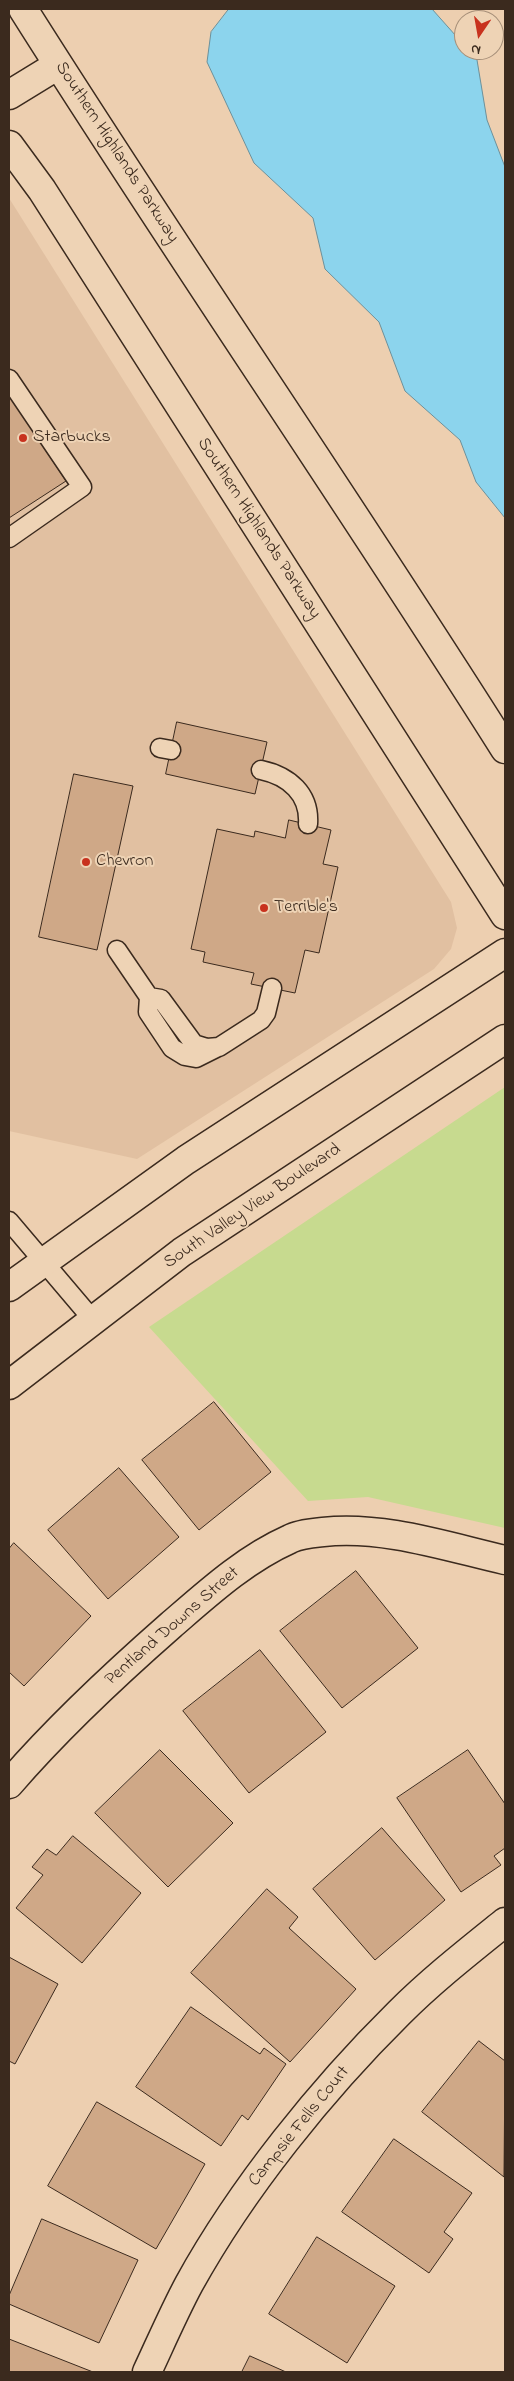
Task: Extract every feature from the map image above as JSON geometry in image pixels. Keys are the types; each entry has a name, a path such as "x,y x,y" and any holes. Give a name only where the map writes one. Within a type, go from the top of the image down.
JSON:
{"main road":[{"name":"Southern Highlands Parkway","path":"23,9 58,65 414,604 505,749"},
{"path":"9,94 58,65"},
{"name":"Southern Highlands Parkway","path":"9,145 42,190 505,915"},
{"path":"9,1287 186,1160 505,953"},
{"name":"South Valley View Boulevard","path":"9,1385 182,1252 505,1039"},
{"name":"Pentland Downs Street","path":"9,1784 35,1753 80,1710 142,1651 224,1579 291,1538 323,1532 354,1531 382,1533 505,1560"},
{"name":"Campsie Fells Court","path":"147,2372 190,2283 262,2172 306,2115 357,2056 400,2012 448,1968 505,1922"}],"lane":[{"path":"9,379 82,487 9,538"},
{"path":"261,770 286,778 302,794 309,811 308,824"},
{"path":"117,950 149,997 161,999 194,1044 207,1048 220,1047 261,1020 266,1013 272,988"},
{"path":"9,1221 93,1320"}],"shaded area":[{"path":"9,198 451,902 457,928 451,949 434,969 137,1159 9,1131"}],"green space":[{"path":"505,1087 505,1528 368,1497 308,1501 149,1327"}],"water":[{"path":"229,9 432,9 454,34 454,60 477,60 487,120 505,167 505,518 476,482 460,440 405,391 379,322 325,269 313,218 254,163 207,62 211,32"}],"building":[{"name":"Starbucks","path":"9,395 66,481 9,518"},
{"path":"177,722 267,742 255,794 166,774"},
{"name":"Chevron","path":"74,774 133,786 97,950 39,937"},
{"name":"Terrible's","path":"289,820 331,830 323,864 338,867 319,953 305,950 295,993 251,984 254,973 203,962 205,952 191,949 217,829 254,837 255,831 285,838"},
{"path":"214,1402 271,1472 199,1530 142,1460"},
{"path":"119,1468 179,1537 108,1599 48,1530"},
{"path":"14,1543 91,1616 24,1686 9,1672 9,1549"},
{"path":"356,1571 418,1648 342,1708 280,1631"},
{"path":"260,1650 326,1732 249,1793 183,1711"},
{"path":"160,1750 233,1823 168,1887 95,1813"},
{"path":"468,1750 505,1804 505,1848 494,1856 501,1865 461,1892 397,1798"},
{"path":"382,1828 445,1900 375,1960 313,1889"},
{"path":"73,1836 141,1893 82,1963 16,1908 43,1875 32,1867 47,1849 56,1855"},
{"path":"267,1889 298,1917 289,1928 356,1989 290,2062 191,1973"},
{"path":"9,1957 58,1984 15,2064 9,2061"},
{"path":"191,2007 260,2054 264,2048 286,2064 248,2120 242,2115 221,2146 136,2087"},
{"path":"479,2041 505,2061 504,2177 422,2112"},
{"path":"97,2102 205,2164 156,2249 48,2186"},
{"path":"394,2139 472,2193 444,2232 453,2239 429,2273 342,2212"},
{"path":"42,2219 138,2260 99,2343 9,2304 9,2296"},
{"path":"317,2237 395,2286 347,2363 269,2314"},
{"path":"9,2339 93,2372 9,2372"},
{"path":"250,2356 286,2372 242,2372"}],"place":[{"name":"Starbucks","path":"23,438"},
{"name":"Chevron","path":"86,862"},
{"name":"Terrible's","path":"264,908"}]}
